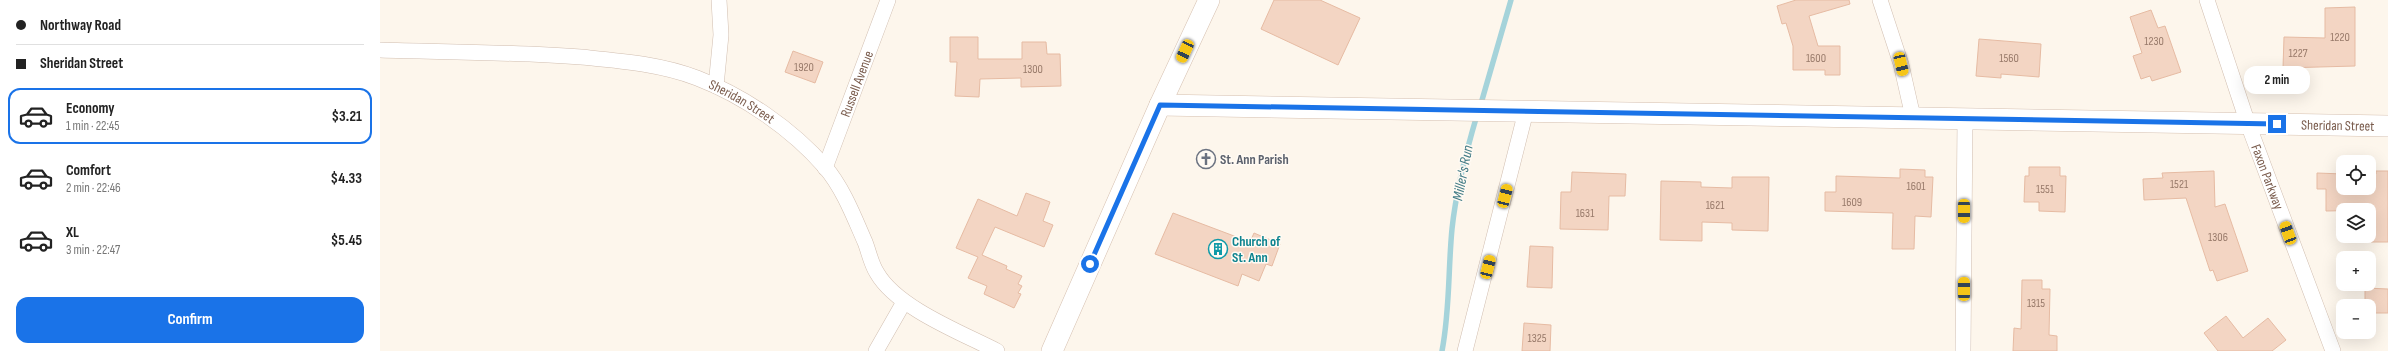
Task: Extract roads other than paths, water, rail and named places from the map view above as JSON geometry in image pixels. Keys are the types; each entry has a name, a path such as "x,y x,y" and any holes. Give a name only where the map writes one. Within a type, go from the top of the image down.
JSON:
{"street":[{"path":"716,86 721,35 719,0"},
{"name":"Russell Avenue","path":"825,168 888,0"},
{"path":"1052,351 1160,105 1209,0"},
{"path":"1880,0 1901,64 1913,117"},
{"name":"Faxon Parkway","path":"2207,0 2248,124 2333,351"},
{"name":"Sheridan Street","path":"380,50 534,53 633,62 696,78 716,86 741,99 771,119 825,168 841,190 876,273 887,288 904,302 998,351"},
{"name":"Sheridan Street","path":"1160,105 2388,126"},
{"path":"1465,351 1526,111"},
{"path":"1963,351 1965,118"},
{"path":"876,351 904,302"}],"waterway":[{"name":"Miller's Run","path":"1480,107 1511,0"},
{"name":"Miller's Run","path":"1442,351 1445,336 1451,244 1456,200 1477,115"}],"place":[{"name":"St. Ann Parish","path":"1206,159"},
{"name":"Church of St. Ann","path":"1218,249"}]}
